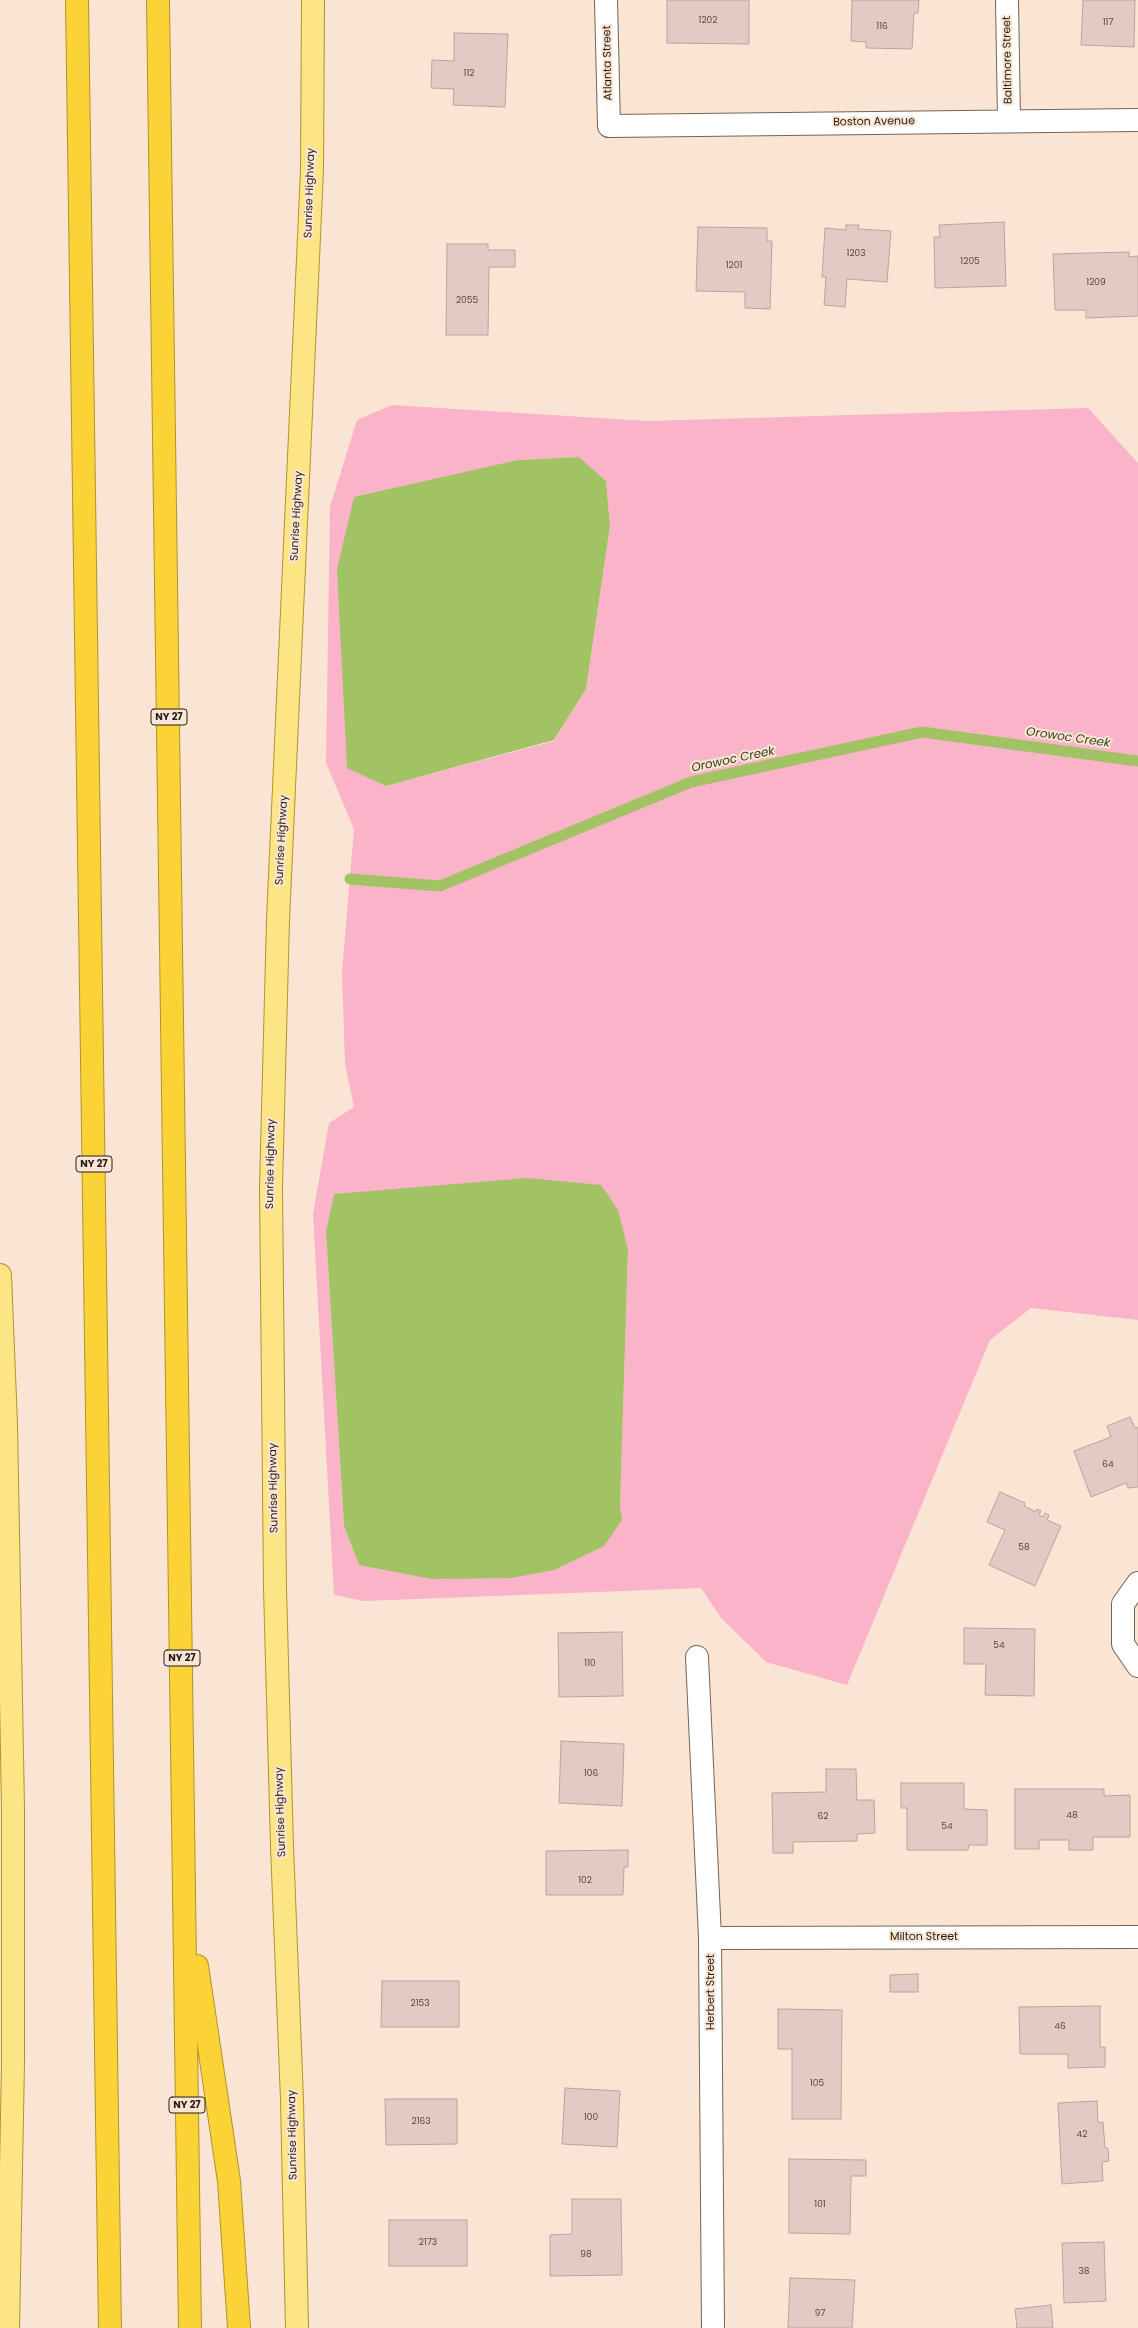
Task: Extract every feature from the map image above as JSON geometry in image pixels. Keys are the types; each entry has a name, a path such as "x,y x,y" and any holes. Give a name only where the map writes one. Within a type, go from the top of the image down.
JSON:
{"highway":[{"name":"NY 27","path":"77,0 110,2328"},
{"name":"NY 27","path":"158,0 190,2328"},
{"path":"184,1882 229,2181 238,2328"}],"main road":[{"name":"Sunrise Highway","path":"297,2328 292,2100 282,1846 275,1588 271,1194 273,1052 312,170 313,0"},
{"path":"0,1275 6,1424 13,1808 6,2061 8,2328"}],"street":[{"name":"Atlanta Street","path":"606,0 609,126"},
{"name":"Baltimore Street","path":"1007,0 1008,120"},
{"name":"Boston Avenue","path":"609,126 1008,120 1138,120"},
{"path":"1138,1583 1123,1604 1123,1644 1138,1666"},
{"name":"Herbert Street","path":"697,1657 710,1938 713,2328"},
{"name":"Milton Street","path":"710,1938 1138,1936"}],"shaded area":[{"path":"392,405 648,421 1088,408 1138,463 1138,1320 1031,1308 990,1340 847,1685 766,1662 721,1618 701,1588 364,1601 334,1595 313,1214 329,1123 354,1107 345,1064 342,972 354,829 326,763 330,507 357,420","holes":["579,457 606,481 610,526 586,689 554,741 386,786 518,460","334,1194 628,1250 620,1507 359,1565 344,1526 326,1231"]},
{"path":"579,457 606,481 610,526 586,689 554,740 386,786 347,768 337,569 354,497 518,460"},
{"path":"527,1178 601,1185 618,1210 628,1250 620,1507 622,1520 604,1546 554,1570 511,1578 432,1579 359,1565 344,1526 326,1231 334,1194"}],"building":[{"path":"667,0 749,0 749,44 667,43"},
{"path":"852,0 919,0 918,13 914,13 912,49 866,48 866,42 851,41"},
{"path":"1083,0 1135,0 1134,47 1081,45"},
{"path":"454,33 508,34 505,107 453,105 454,89 431,88 432,60 454,61"},
{"path":"1004,222 1006,286 935,288 934,237 940,237 939,225"},
{"path":"846,225 859,225 858,229 891,231 887,282 847,279 845,307 824,305 826,277 822,277 825,228 846,230"},
{"path":"698,227 767,228 767,241 772,241 770,309 745,308 745,292 696,291"},
{"path":"447,244 488,244 488,250 515,250 515,267 489,267 488,335 446,335"},
{"path":"1129,252 1129,257 1138,256 1138,316 1086,318 1086,310 1055,310 1053,254"},
{"path":"1130,1417 1135,1428 1137,1427 1138,1430 1138,1487 1128,1488 1126,1483 1091,1497 1074,1451 1111,1437 1107,1426"},
{"path":"1000,1492 1025,1503 1024,1506 1036,1512 1037,1509 1041,1511 1039,1515 1043,1517 1045,1513 1049,1515 1047,1520 1061,1526 1035,1586 989,1565 1005,1530 987,1522"},
{"path":"964,1628 1035,1629 1034,1696 985,1695 986,1664 964,1664"},
{"path":"622,1632 623,1696 559,1697 558,1633"},
{"path":"561,1741 624,1744 622,1806 559,1803"},
{"path":"826,1769 856,1769 857,1800 874,1800 875,1833 857,1834 857,1841 793,1842 793,1853 773,1853 772,1793 826,1792"},
{"path":"901,1783 964,1783 964,1809 987,1810 987,1845 969,1845 968,1850 907,1850 907,1808 901,1808"},
{"path":"1015,1789 1104,1789 1104,1796 1130,1795 1130,1837 1093,1837 1093,1850 1069,1850 1069,1840 1039,1840 1039,1849 1015,1849"},
{"path":"628,1850 628,1867 624,1867 623,1895 546,1895 546,1851"},
{"path":"918,1974 918,1992 890,1992 890,1975"},
{"path":"382,1981 459,1981 459,2027 381,2027"},
{"path":"1100,2006 1100,2047 1105,2047 1105,2067 1068,2068 1068,2054 1020,2054 1019,2007"},
{"path":"778,2009 842,2010 841,2119 792,2119 792,2049 778,2049"},
{"path":"565,2088 620,2091 617,2147 562,2144"},
{"path":"385,2099 457,2099 457,2144 386,2145"},
{"path":"1097,2101 1098,2123 1103,2122 1105,2148 1108,2148 1109,2161 1102,2162 1103,2181 1062,2184 1058,2103"},
{"path":"789,2159 866,2160 866,2176 851,2176 850,2234 789,2233"},
{"path":"572,2199 621,2199 622,2275 550,2276 550,2235 572,2234"},
{"path":"389,2220 467,2220 467,2266 389,2266"},
{"path":"1104,2242 1106,2301 1064,2303 1062,2243"},
{"path":"790,2278 855,2280 852,2328 788,2328"},
{"path":"1051,2305 1053,2328 1017,2328 1015,2309"}],"waterway":[{"name":"Orowoc Creek","path":"350,879 440,886 691,782 922,732 1138,761"}]}
